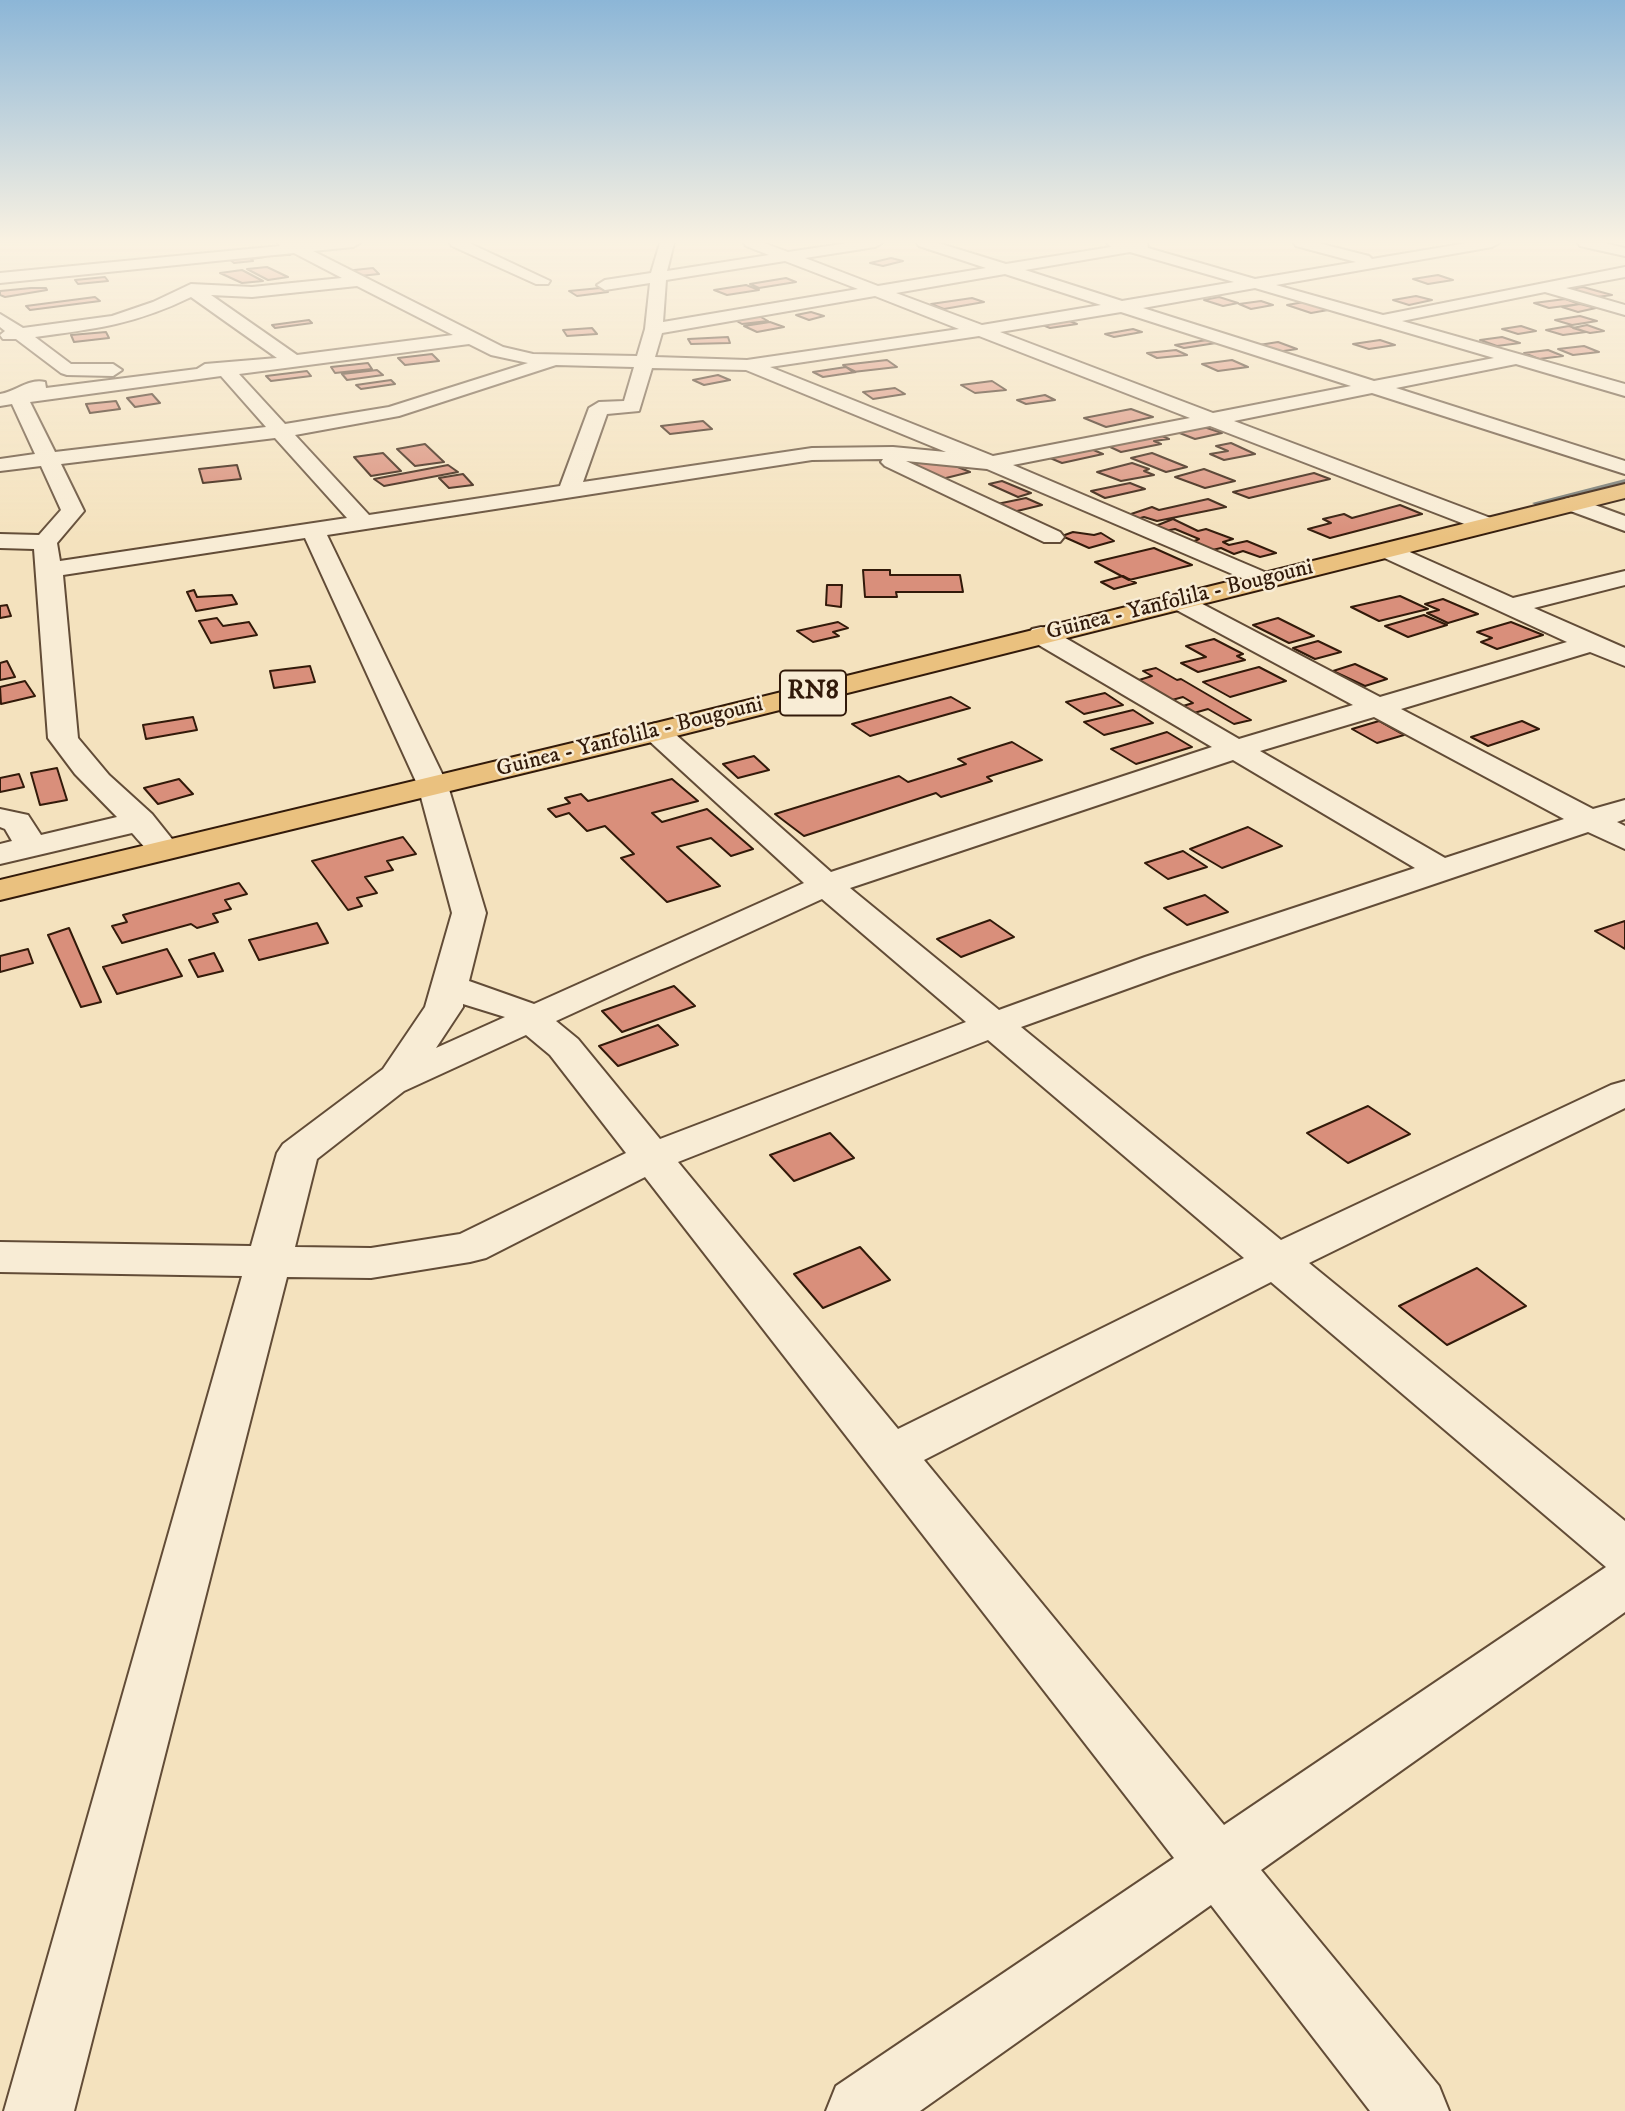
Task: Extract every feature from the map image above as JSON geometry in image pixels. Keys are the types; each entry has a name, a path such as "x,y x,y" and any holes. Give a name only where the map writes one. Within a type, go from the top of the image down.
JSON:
{"main road":[{"name":"Guinea - Yanfolila - Bougouni","path":"0,890 656,732 1625,491"}],"street":[{"path":"32,342 67,369"},
{"path":"266,342 292,360"},
{"path":"9,399 442,342"},
{"path":"478,342 497,351 533,359 747,365 907,342"},
{"path":"569,491 599,408 632,407 650,342"},
{"path":"1005,342 1488,525"},
{"path":"1234,342 1625,468"},
{"path":"1456,342 1625,390"},
{"path":"50,570 812,454 873,453 991,463 1516,359"},
{"path":"0,465 280,431 392,412 560,360"},
{"path":"1554,370 1601,364"},
{"path":"747,365 991,463 1265,581"},
{"path":"9,399 67,369 224,369 363,522"},
{"path":"0,541 45,542 73,511 48,459 9,399"},
{"path":"873,453 1052,537"},
{"path":"1573,504 1625,524"},
{"path":"39,2111 298,1153 397,1077 444,1007 469,914 433,786 313,530"},
{"path":"45,542 50,570 63,738 78,761 141,821 164,849"},
{"path":"1386,550 1625,659"},
{"path":"1510,606 1625,578"},
{"path":"1180,602 1377,706 1608,815 1625,839"},
{"path":"1041,635 1442,870"},
{"path":"386,1084 826,885 1236,750 1591,643"},
{"path":"656,732 826,885 1625,1552"},
{"path":"0,1257 371,1263 470,1247 652,1157 992,1025 1158,965 1608,815"},
{"path":"0,818 17,822 32,847"},
{"path":"0,854 141,821"},
{"path":"449,987 518,1009 564,1047 1414,2111"},
{"path":"890,1455 1277,1260 1625,1093"},
{"path":"861,2111 1625,1583"}],"building":[{"path":"690,342 730,343 691,344"},
{"path":"1197,342 1216,343 1184,348 1175,345"},
{"path":"1278,342 1297,349 1277,352 1259,345"},
{"path":"1385,342 1395,345 1369,349 1353,344"},
{"path":"1484,342 1520,343 1497,346"},
{"path":"1584,346 1599,352 1573,355 1558,349"},
{"path":"1176,350 1187,355 1157,358 1147,353"},
{"path":"1548,350 1563,356 1539,359 1524,353"},
{"path":"432,354 439,361 405,365 398,358"},
{"path":"887,360 897,367 853,372 843,365"},
{"path":"1232,360 1248,367 1218,371 1202,364"},
{"path":"368,363 372,369 335,373 331,367"},
{"path":"846,367 856,372 823,377 813,372"},
{"path":"377,370 383,375 347,380 342,374"},
{"path":"307,371 311,376 271,381 266,376"},
{"path":"718,375 730,380 704,385 693,380"},
{"path":"391,380 395,384 361,389 356,385"},
{"path":"992,381 1006,390 975,393 961,385"},
{"path":"895,388 905,394 873,399 863,392"},
{"path":"152,394 160,403 135,407 127,398"},
{"path":"1045,395 1055,400 1026,404 1017,400"},
{"path":"116,401 120,409 90,413 86,404"},
{"path":"1131,409 1153,417 1106,427 1084,418"},
{"path":"703,421 712,429 670,434 661,426"},
{"path":"1204,427 1222,433 1195,439 1177,432"},
{"path":"1162,436 1169,439 1154,441 1161,444 1121,452 1108,446"},
{"path":"1231,443 1255,454 1224,460 1210,454 1228,451 1216,446"},
{"path":"425,444 444,462 415,466 397,449"},
{"path":"1091,449 1103,454 1062,463 1050,458"},
{"path":"383,453 401,471 371,476 354,457"},
{"path":"1152,453 1187,467 1166,472 1131,458"},
{"path":"941,460 970,472 942,479 904,464"},
{"path":"1132,463 1149,469 1144,471 1154,475 1121,481 1097,472"},
{"path":"237,465 241,479 203,483 199,469"},
{"path":"448,465 458,472 384,486 374,479"},
{"path":"1204,469 1235,481 1205,488 1175,477"},
{"path":"1314,473 1330,479 1249,498 1233,492"},
{"path":"463,474 473,485 449,488 439,478"},
{"path":"1002,481 1031,493 1018,497 989,484"},
{"path":"1130,483 1145,489 1105,498 1091,491"},
{"path":"1026,498 1042,505 1013,512 997,504"},
{"path":"1208,499 1226,507 1157,521 1128,515 1152,507 1159,510"},
{"path":"1400,505 1422,514 1330,538 1308,529 1331,523 1323,519 1344,514 1352,518"},
{"path":"1173,519 1198,531 1206,529 1233,539 1223,542 1229,545 1247,541 1276,553 1260,557 1243,551 1234,554 1221,548 1208,551 1190,543 1199,539 1175,529 1165,531 1153,527"},
{"path":"1073,532 1094,535 1101,533 1114,541 1089,548 1062,536"},
{"path":"1154,548 1192,565 1129,580 1095,562"},
{"path":"863,570 890,570 890,575 960,575 963,592 896,592 897,597 865,597"},
{"path":"1123,576 1136,583 1114,589 1101,582"},
{"path":"827,585 842,585 841,607 826,605"},
{"path":"194,590 197,597 232,595 237,604 196,611 187,592"},
{"path":"1400,596 1428,609 1379,621 1351,607"},
{"path":"1443,599 1478,614 1448,623 1427,613 1439,610 1425,604"},
{"path":"7,605 11,616 0,618 0,606"},
{"path":"1424,615 1447,625 1408,637 1385,626"},
{"path":"217,618 223,626 249,622 257,635 211,643 199,621"},
{"path":"1278,618 1314,636 1289,643 1253,625"},
{"path":"838,622 848,628 833,632 839,636 813,642 797,631"},
{"path":"1511,622 1543,635 1497,649 1481,642 1492,638 1477,632"},
{"path":"1214,639 1243,654 1237,656 1245,660 1198,672 1181,663 1206,657 1186,646"},
{"path":"1318,641 1341,652 1315,659 1293,648"},
{"path":"7,661 15,677 0,680 0,663"},
{"path":"1355,664 1387,679 1365,686 1333,671"},
{"path":"310,666 315,682 274,688 270,671"},
{"path":"1259,667 1286,681 1230,697 1203,682"},
{"path":"1156,668 1177,680 1181,679 1251,720 1234,724 1208,709 1194,713 1183,706 1193,703 1183,697 1172,700 1139,680 1152,676 1143,671"},
{"path":"25,681 35,696 1,704 0,687"},
{"path":"1105,693 1123,705 1084,714 1066,702"},
{"path":"951,697 970,708 870,736 852,724"},
{"path":"1133,710 1153,723 1104,735 1084,722"},
{"path":"193,717 197,730 146,739 143,725"},
{"path":"1379,721 1404,735 1377,743 1352,729"},
{"path":"1522,721 1539,729 1488,746 1471,737"},
{"path":"1167,732 1192,747 1136,764 1111,749"},
{"path":"1012,742 1042,760 987,777 992,781 941,797 936,793 804,836 775,814 899,776 908,782 966,764 958,759"},
{"path":"754,756 769,770 738,778 723,764"},
{"path":"57,768 67,800 40,805 31,773"},
{"path":"19,774 24,787 0,792 0,778"},
{"path":"179,779 193,794 158,804 144,788"},
{"path":"672,779 698,801 652,813 662,822 707,809 753,849 731,856 711,838 677,847 720,886 667,902 621,858 634,854 605,826 587,831 569,813 556,817 548,809 570,803 565,798 581,794 588,801"},
{"path":"1248,827 1282,846 1222,868 1190,849"},
{"path":"403,837 416,854 387,861 393,870 365,877 377,893 357,898 362,906 348,910 312,861"},
{"path":"1183,851 1207,867 1168,879 1145,863"},
{"path":"239,883 247,894 225,900 231,909 213,914 218,922 197,928 191,924 122,943 112,926 127,922 123,915"},
{"path":"1205,895 1228,912 1187,925 1164,908"},
{"path":"990,920 1014,937 961,957 937,939"},
{"path":"1625,921 1625,949 1595,931"},
{"path":"317,923 328,943 259,960 249,940"},
{"path":"69,928 101,1002 81,1007 48,935"},
{"path":"28,949 33,963 0,972 0,956"},
{"path":"167,949 182,976 117,994 103,967"},
{"path":"214,953 223,971 198,977 189,960"},
{"path":"674,986 695,1006 622,1032 602,1011"},
{"path":"658,1025 678,1045 618,1066 599,1046"},
{"path":"1368,1106 1410,1134 1348,1163 1307,1133"},
{"path":"830,1133 854,1158 794,1181 770,1155"},
{"path":"860,1247 890,1280 823,1308 794,1274"},
{"path":"1477,1268 1526,1306 1447,1345 1399,1306"}],"waterway":[{"path":"1536,503 1625,481"}]}
